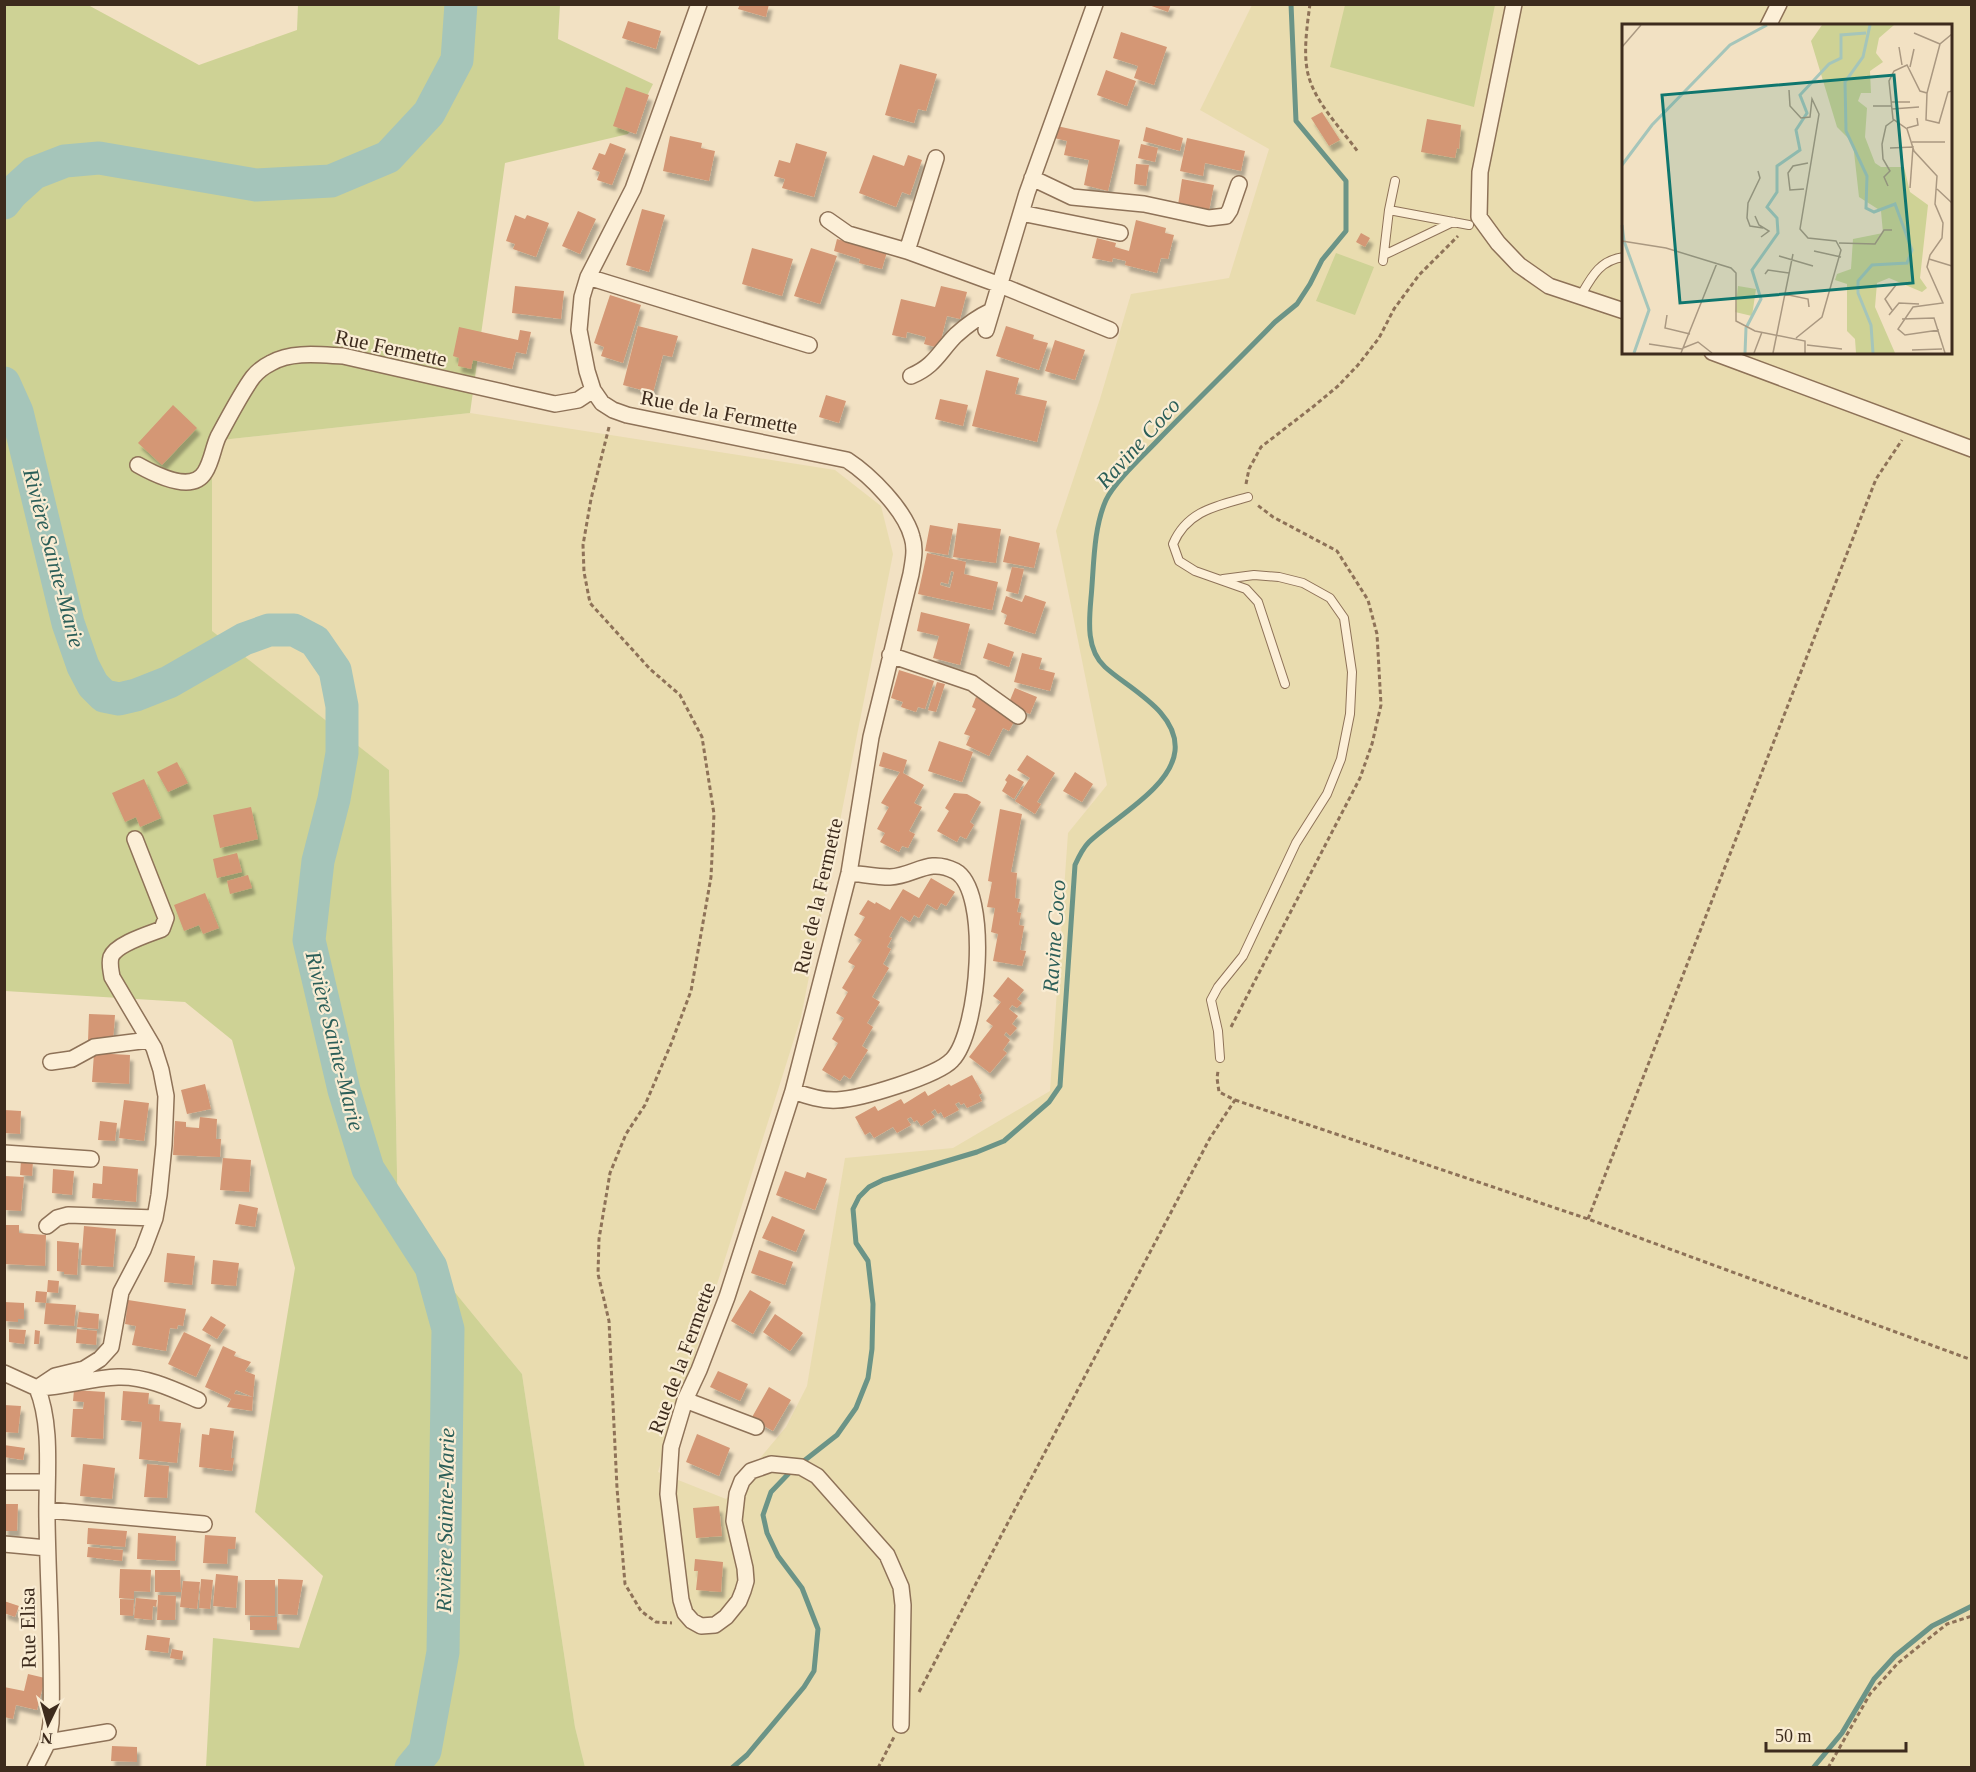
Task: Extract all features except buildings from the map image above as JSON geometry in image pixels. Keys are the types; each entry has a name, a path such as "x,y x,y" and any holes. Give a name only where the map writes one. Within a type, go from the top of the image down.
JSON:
{"street":[{"name":"Rue de la Fermette","path":"692,1621 685,1613 681,1600 668,1494 671,1447 685,1400 727,1297 793,1091 849,873 871,737 914,554 913,538 905,520 862,470 847,460 627,415 602,403 593,390 586,371 579,330 582,297 588,277 633,189 699,4"},
{"path":"986,330 1032,178 1095,4"},
{"path":"1514,4 1480,172 1474,221 1519,265 1549,285 1622,311"},
{"path":"1769,24 1779,4"},
{"path":"907,251 936,158"},
{"path":"1032,178 1072,197 1144,204 1209,218 1226,216 1239,184"},
{"path":"1021,213 1120,233"},
{"path":"828,220 848,234 907,251 1000,285 1110,330"},
{"path":"588,277 809,345"},
{"path":"911,376 925,370 967,325 991,311"},
{"name":"Rue Fermette","path":"138,465 155,475 182,481 195,480 205,473 218,437 253,376 272,362 292,356 313,354 343,356 555,404 578,400 593,390"},
{"path":"1717,354 1971,449"},
{"path":"890,655 972,683 1018,716"},
{"path":"37,1388 55,1376 84,1369 100,1359 111,1347 121,1292 143,1250 155,1218 164,1144 166,1096 161,1070 149,1040 112,977 110,965 111,955 120,947 162,928 166,918 135,839"},
{"path":"793,1091 819,1099 836,1100 852,1098 926,1076 941,1070 953,1060 961,1048 969,1025 977,966 977,931 965,878 955,871 937,865 922,867 891,877 849,873"},
{"path":"51,1062 72,1059 94,1047 149,1040"},
{"path":"4,1153 91,1159"},
{"path":"47,1226 57,1218 68,1215 155,1218"},
{"path":"4,1373 37,1388 63,1387 120,1377 161,1384 198,1400"},
{"name":"Rue Elisa","path":"35,1767 48,1742 51,1703 47,1427 44,1404 37,1388"},
{"path":"685,1400 756,1427"},
{"path":"692,1621 701,1626 716,1624 726,1617 739,1601 746,1581 734,1521 737,1494 742,1481 751,1471 771,1464 801,1467 817,1476 887,1555 895,1569 901,1587 903,1605 901,1725"},
{"path":"4,1482 46,1482"},
{"path":"47,1510 204,1524"},
{"path":"4,1544 47,1548"},
{"path":"48,1742 108,1732"}],"lane":[{"path":"1395,181 1383,258 1453,222"},
{"path":"1389,210 1453,222 1474,221"},
{"path":"1580,297 1594,273 1603,264 1622,257"},
{"path":"1248,497 1214,506 1195,516 1180,528 1173,544 1179,561 1195,571 1246,588 1258,602 1285,684"},
{"path":"1220,1058 1218,1031 1210,1000 1243,956 1296,843 1327,794 1341,759 1350,714 1352,672 1344,618 1330,598 1303,583 1279,577 1254,576 1223,579"}],"path":[{"path":"1310,4 1306,41 1308,73 1315,93 1358,152"},
{"path":"1474,221 1419,275 1394,309 1379,338 1358,366 1323,400 1261,447 1249,469 1245,486 1248,497 1273,517 1337,551 1368,600 1377,634 1381,705 1372,744 1360,778 1236,1016 1220,1058 1217,1078 1220,1092 1235,1100 1588,1219 1971,1360"},
{"path":"613,410 591,499 583,545 584,572 591,603 650,669 680,695 702,737 714,814 711,877 691,991 645,1104 626,1134 610,1173 599,1239 598,1274 609,1321 617,1488 625,1584 641,1611 656,1622 692,1621"},
{"path":"1588,1219 1876,478 1911,427"},
{"path":"918,1694 1210,1138 1235,1100"},
{"path":"1828,1767 1870,1694 1898,1663 1947,1624 1971,1617"},
{"path":"878,1767 901,1725"}],"shaded area":[{"path":"1252,5 1971,5 1971,1767 585,1767 575,1727 522,1374 398,1223 389,770 211,631 212,441 470,413 835,470 881,506 893,554 801,1017 658,1472 726,1499 786,1427 807,1386 845,1158 953,1148 1050,1091 1068,833 1107,785 1056,531 1100,399 1131,294 1229,278 1269,149 1200,110"}],"green space":[{"path":"4,5 88,5 199,65 297,30 298,5 560,5 558,39 653,84 628,134 505,163 470,413 212,441 212,631 389,770 398,1223 522,1374 575,1727 585,1767 206,1767 213,1638 299,1648 323,1576 255,1512 295,1268 232,1040 185,1002 5,991"},
{"path":"1345,5 1495,5 1474,107 1330,67"},
{"path":"1336,253 1374,267 1355,315 1316,301"}],"waterway":[{"name":"Rivière Sainte-Marie","path":"4,203 34,173 65,161 99,158 256,185 331,181 388,157 429,113 457,60 461,4"},
{"name":"Ravine Coco","path":"800,1464 837,1435 856,1408 868,1378 872,1349 873,1304 868,1261 856,1243 853,1209 859,1197 869,1187 883,1180 977,1152 1004,1141 1049,1102 1060,1086 1075,865 1089,842 1153,790 1171,765 1175,751 1174,737 1169,725 1151,703 1105,667 1092,644 1090,616 1096,536 1106,500 1116,485 1275,322 1297,304 1322,260 1346,231 1346,181 1296,121 1291,4"},
{"name":"Rivière Sainte-Marie","path":"4,383 17,412 68,623 83,666 93,685 104,696 119,699 169,682 244,639 269,630 294,630 315,641 335,670 342,706 342,753 334,799 318,861 309,940 344,1090 368,1169 431,1267 448,1329 443,1652 425,1751 411,1768"},
{"name":"Ravine Coco","path":"732,1768 747,1755 804,1687 814,1671 818,1629 802,1588 778,1556 767,1533 763,1515 771,1492 793,1469"},
{"path":"1813,1768 1842,1733 1874,1679 1895,1656 1932,1626 1972,1606"}]}
